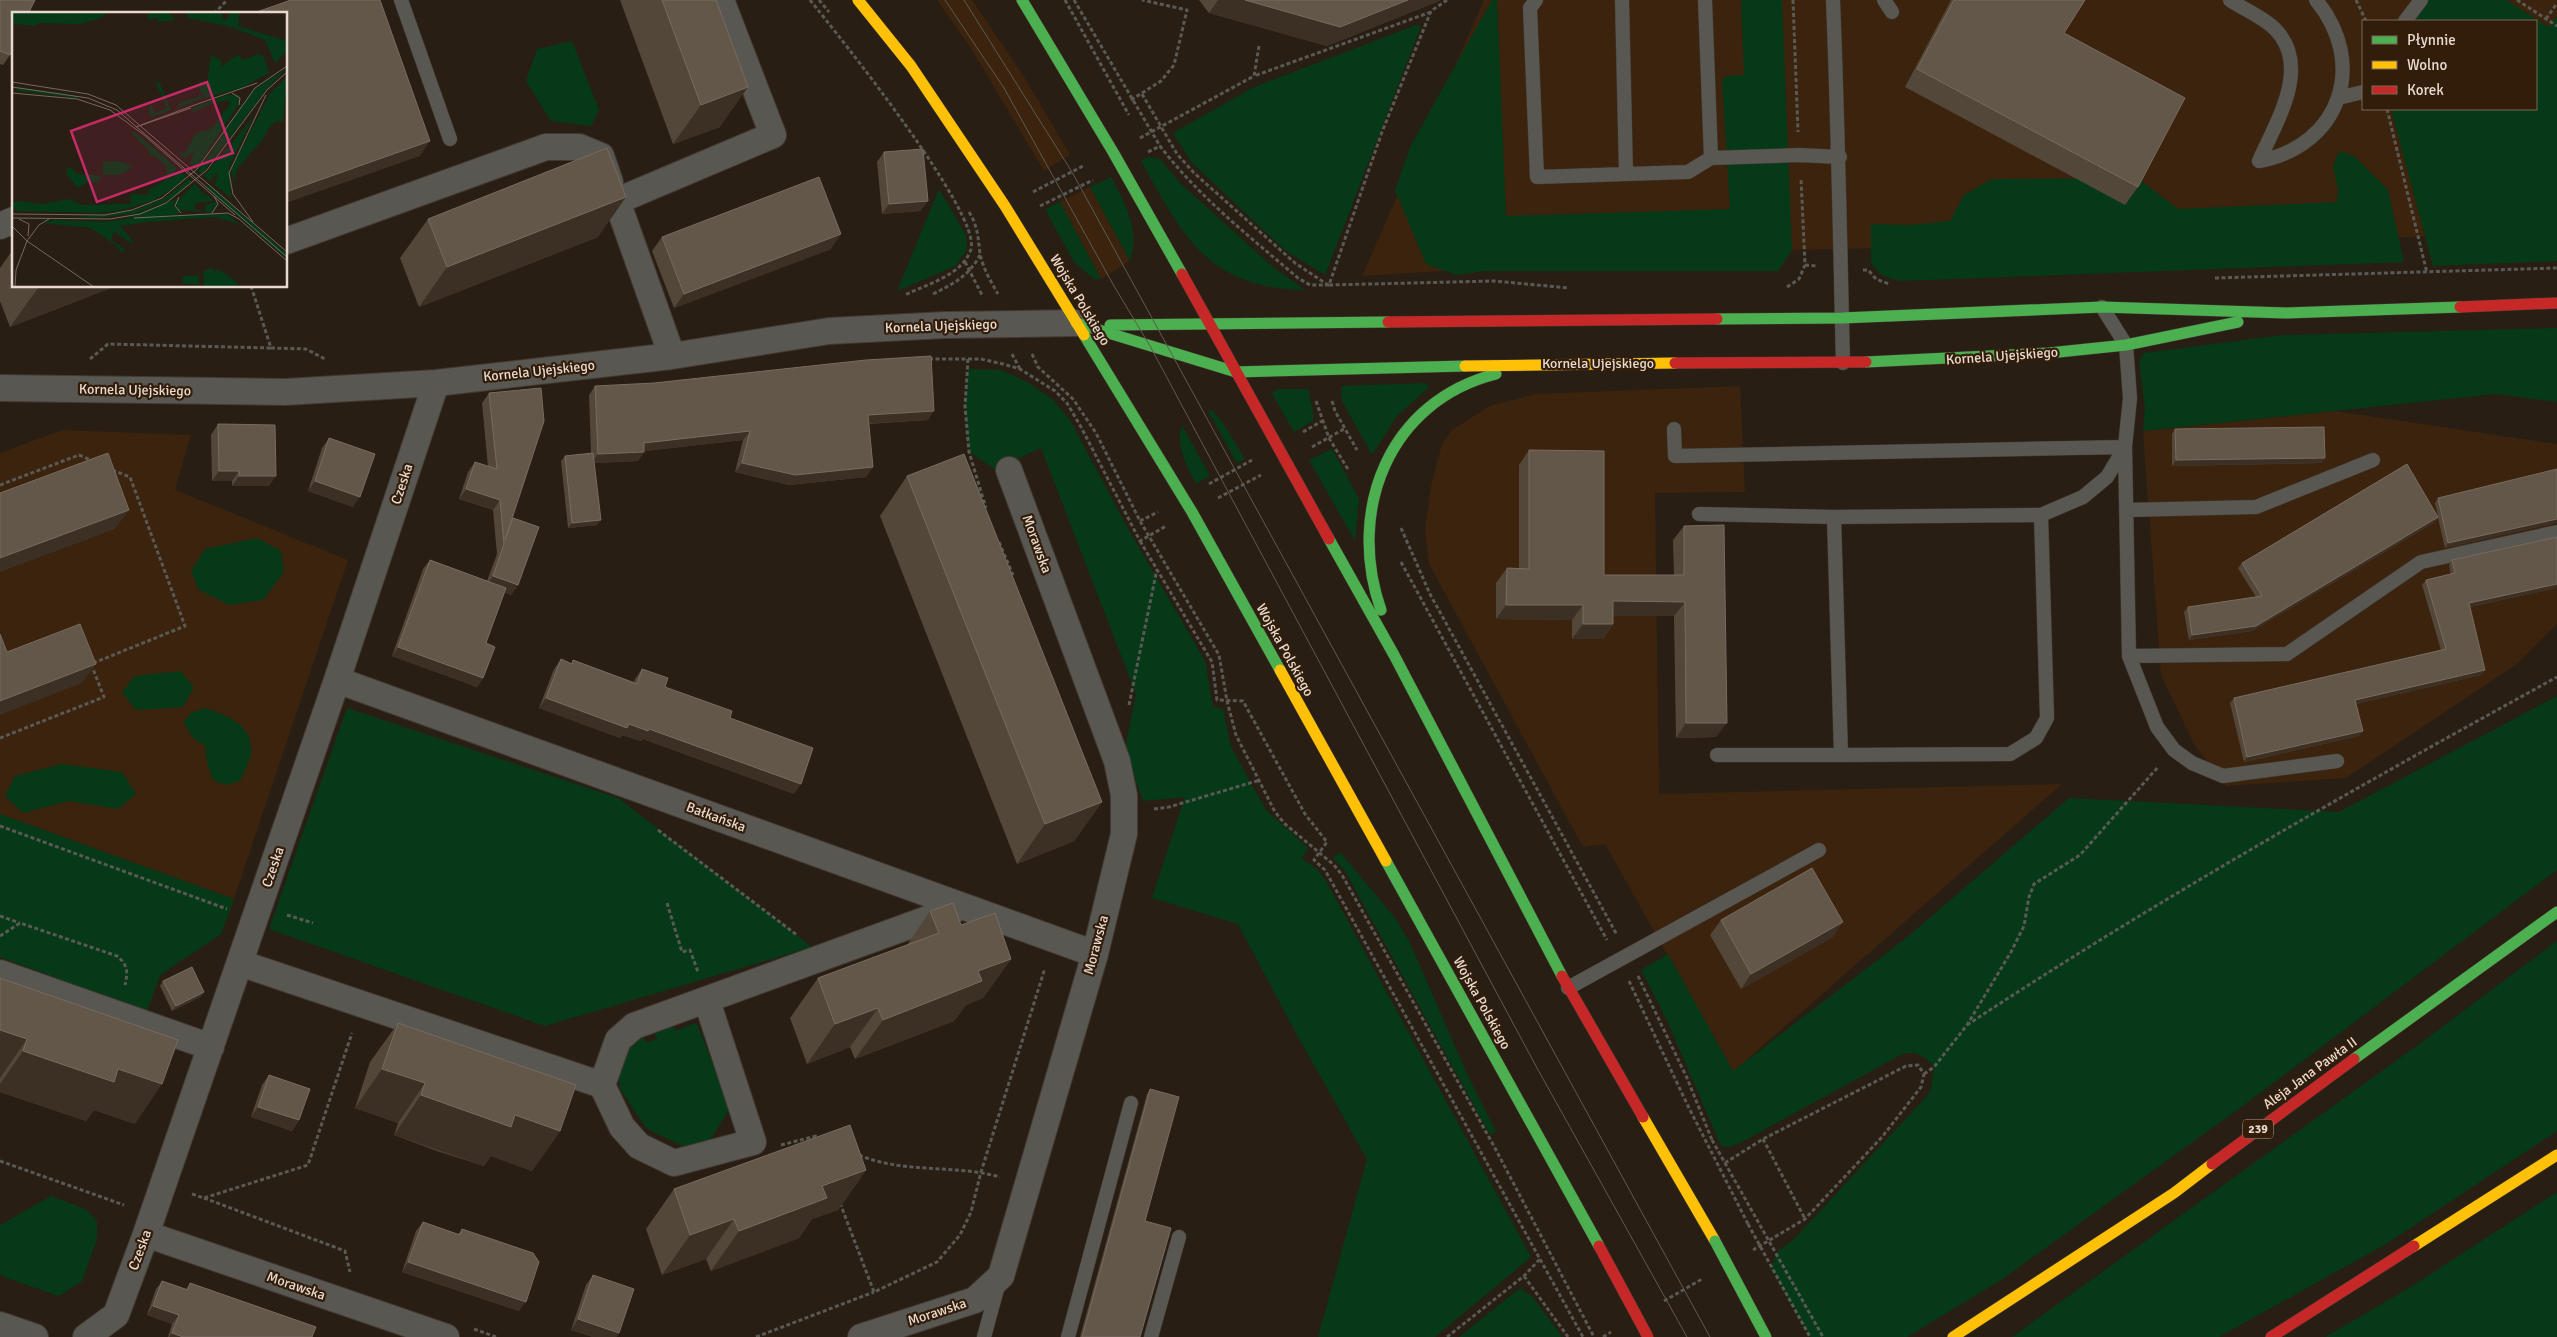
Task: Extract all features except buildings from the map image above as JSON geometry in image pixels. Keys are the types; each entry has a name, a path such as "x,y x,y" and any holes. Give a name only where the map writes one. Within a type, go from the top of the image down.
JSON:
{"street":[{"path":"617,202 773,135 721,0"},
{"name":"Wojska Polskiego","path":"858,0 911,66 1005,206 1192,512 1648,1337"},
{"path":"1022,0 1113,152 1210,324 1394,655 1568,988 1715,1240 1766,1337"},
{"path":"288,240 546,146 579,147 601,156 672,356"},
{"path":"0,226 12,221"},
{"path":"2286,313 2557,303"},
{"name":"Kornela Ujejskiego","path":"0,388 285,392 436,382 672,356 829,331 945,325 1842,318 2102,307 2286,313"},
{"name":"Kornela Ujejskiego","path":"1076,324 1236,372 1330,371 1537,363 1843,364 2049,353 2126,345 2286,313"},
{"path":"1394,655 1369,566 1368,542 1371,508 1383,465 1408,427 1429,405 1450,390 1469,382 1537,363"},
{"name":"Czeska","path":"86,1337 116,1315 164,1183 337,680 436,382"},
{"name":"Morawska","path":"864,1336 975,1300 1001,1276 1095,954 1124,834 1124,795 1117,761 1009,470"},
{"name":"Bałkańska","path":"337,680 1095,954"},
{"path":"707,1001 753,1142 674,1164 639,1146 622,1127 602,1085 618,1040 634,1026 707,1001 963,906"},
{"name":"Aleja Jana Pawła II","path":"1953,1337 2174,1193 2288,1106 2557,912"},
{"path":"240,962 602,1085"},
{"path":"0,973 211,1047"},
{"path":"2270,1337 2557,1155"},
{"name":"Morawska","path":"148,1226 446,1337"},
{"path":"0,1324 35,1337"}],"lane":[{"path":"400,0 450,139"},
{"path":"1536,0 1530,8 1537,177 1688,172 1711,158 1800,155 1840,157"},
{"path":"1622,0 1626,173"},
{"path":"1705,0 1711,158"},
{"path":"1833,0 1840,157 1839,267 1843,364"},
{"path":"1884,0 1892,12"},
{"path":"2230,0 2274,29 2288,49 2291,80 2286,99 2259,160 2275,158 2308,142 2319,131 2338,98 2342,79 2340,48 2331,21 2316,0"},
{"path":"2406,20 2421,0"},
{"path":"2338,98 2362,92"},
{"path":"2102,307 2126,345 2130,398 2125,447 2129,656 2157,727 2174,750 2192,763 2224,776 2337,761"},
{"path":"1674,429 1675,456 2125,447"},
{"path":"1699,514 1834,517 2041,515 2083,497 2107,477 2125,447"},
{"path":"2126,510 2256,507 2373,460"},
{"path":"1718,755 2010,754 2036,738 2047,718 2041,515"},
{"path":"1834,517 1841,755"},
{"path":"2129,656 2287,654 2421,562 2557,532"},
{"path":"1568,988 1624,959 1819,850"},
{"path":"1068,1337 1132,1103"},
{"path":"1151,1337 1178,1237"},
{"path":"984,1337 1001,1276"}],"path":[{"path":"216,12 227,0"},
{"path":"810,0 888,100 931,163 968,225 972,242 970,252 958,270 903,296"},
{"path":"819,0 831,14"},
{"path":"1065,0 1132,120"},
{"path":"1074,0 1160,146 1200,193 1298,278 1310,285 1494,281 1578,289"},
{"path":"1132,100 1161,81 1174,65 1187,10 1142,0"},
{"path":"968,225 1161,128 1254,76 1431,11 1447,0"},
{"path":"1778,288 1786,288 1799,279 1805,266 1793,0"},
{"path":"2356,0 2366,20"},
{"path":"2517,0 2557,26"},
{"path":"2546,20 2557,3"},
{"path":"1328,323 1329,285 1382,132 1431,11"},
{"path":"1254,76 1259,46"},
{"path":"1142,94 1177,154 1220,198 1295,262 1329,285"},
{"path":"2387,110 2427,272"},
{"path":"1137,129 1142,137"},
{"path":"1013,219 1160,146"},
{"path":"964,204 974,221 984,267 1014,325 1023,336 1038,367 1060,385 1087,418 1140,521 1220,654 1226,701 1236,735 1280,818 1334,864 1342,875 1494,1148 1594,1337"},
{"path":"252,288 271,348"},
{"path":"83,363 108,344 306,349 329,360"},
{"path":"926,359 981,359 1020,369 1055,391 1067,403 1140,541 1212,662 1217,700 1243,701 1305,814 1327,842 1314,860 1330,879 1583,1337"},
{"path":"968,359 965,406 969,452 975,474"},
{"path":"1330,371 1331,398 1344,429 1378,484"},
{"path":"1140,521 1322,421"},
{"path":"1140,541 1344,429"},
{"path":"1329,438 1371,508"},
{"path":"0,485 79,455 96,462"},
{"path":"0,738 104,697 91,664 185,626 130,478 104,466"},
{"path":"1399,525 1430,594 1687,1078 1712,1140 1823,1337"},
{"path":"1400,561 1624,959 1686,1104 1748,1224 1810,1337"},
{"path":"1127,713 1157,568"},
{"path":"1967,1025 2023,988 2258,844 2557,677"},
{"path":"1746,1254 1805,1219 1882,1137 1921,1087 1924,1074 1934,1067 1967,1025 2011,952 2024,926 2029,897 2034,884 2080,855 2174,750"},
{"path":"1124,812 1169,807 1260,780"},
{"path":"0,826 236,912"},
{"path":"656,828 826,956"},
{"path":"667,903 682,952 690,950 707,1001"},
{"path":"0,916 118,956 125,963 127,974 117,1014"},
{"path":"0,936 20,924"},
{"path":"204,1198 308,1165 361,1004"},
{"path":"1725,1164 1763,1140 1906,1066 1918,1065 1924,1074"},
{"path":"753,1142 768,1149 816,1136 824,1140"},
{"path":"1763,1140 1805,1219"},
{"path":"850,1151 875,1162 981,1172 1027,1186"},
{"path":"0,1161 136,1209 148,1226"},
{"path":"164,1183 345,1251 351,1276"},
{"path":"1447,1337 1524,1276 1540,1259"},
{"path":"1524,1276 1568,1337"},
{"path":"1662,1303 1704,1278"},
{"path":"756,1337 874,1292"},
{"path":"470,1327 496,1337"},
{"path":"1603,1337 1620,1327"}],"shaded area":[{"path":"937,0 972,0 1025,78 1070,155 1044,171 972,50"},
{"path":"1484,0 2557,0 2557,234 1792,250 1362,276"},
{"path":"1090,187 1130,261 1101,279 1060,202"},
{"path":"1740,386 1745,492 1655,493 1659,794 2062,784 1733,1072 1605,844 1583,847 1429,564 1425,530 1432,481 1442,444 1451,431 1489,406 1536,394"},
{"path":"2335,411 2557,444 2557,624 2517,664 2346,778 2226,786 2195,746 2161,675 2143,431"},
{"path":"62,430 191,435 175,490 348,560 234,899 0,814 0,453"}],"green space":[{"path":"1492,0 1497,0 1506,216 1730,209 1722,80 1727,76 1744,75 1741,0 1782,0 1792,250 1778,271 1483,271 1457,275 1426,264 1395,190 1411,145"},
{"path":"2413,0 2506,0 2549,27 2557,16 2557,261 2433,266 2391,110 2537,110 2537,20 2399,20"},
{"path":"1416,25 1421,26 1325,275 1286,251 1192,163 1173,133 1252,88"},
{"path":"572,41 599,110 591,126 551,121 526,81 537,49"},
{"path":"2339,151 2354,156 2388,190 2404,262 1899,281 1881,275 1871,263 1871,224 1910,225 1950,221 1964,195 1992,179 2120,178 2140,180 2178,209 2337,202 2338,189 2333,167"},
{"path":"1147,157 1160,159 1180,183 1273,267 1305,290 1272,287 1244,280 1221,268 1202,253 1171,213 1156,188 1141,161"},
{"path":"1111,177 1130,217 1134,239 1130,261 1090,187"},
{"path":"939,189 966,235 967,250 955,266 897,291"},
{"path":"1060,202 1101,279 1094,279 1074,262 1045,209"},
{"path":"2557,328 2557,402 2496,394 2143,431 2145,409 2139,361 2144,353 2283,335"},
{"path":"968,369 1001,370 1027,382 1052,399 1070,420 1127,527 1205,661 1213,707 1223,709 1231,747 1266,810 1308,848 1302,859 1317,869 1327,883 1531,1257 1435,1337 1318,1337 1367,1159 1297,1035 1238,924 1152,898 1185,797 1143,801 1125,749 1136,694 1041,448 995,469 969,452 965,406"},
{"path":"1426,383 1429,387 1397,416 1372,455 1342,401 1341,386"},
{"path":"1277,389 1309,389 1313,421 1294,432 1272,394"},
{"path":"1212,410 1222,421 1245,459 1237,463 1208,411"},
{"path":"1182,425 1210,476 1196,484 1181,448 1180,433"},
{"path":"1332,449 1359,499 1355,541 1309,460"},
{"path":"257,538 281,551 284,572 263,600 229,605 199,590 191,571 205,549"},
{"path":"180,671 194,687 183,707 136,710 122,692 135,676"},
{"path":"2557,696 2557,870 2244,1105 2001,1280 1907,1337 1810,1337 1771,1268 1777,1252 1794,1239 1927,1096 1931,1089 1934,1067 1921,1055 1904,1053 1740,1143 1730,1147 1721,1146 1667,1020 1641,970 1668,954 1733,1071 1905,939 2069,798 2339,812"},
{"path":"205,708 236,722 247,734 251,755 240,781 226,785 213,780 207,762 205,745 194,739 188,730 184,721 191,713"},
{"path":"347,708 618,798 812,947 545,1026 269,929"},
{"path":"62,764 122,772 136,794 118,809 69,801 23,813 5,796 15,776"},
{"path":"0,814 234,899 221,934 160,975 147,1011 0,957"},
{"path":"1340,852 1395,918 1411,945 1467,1074 1496,1132 1490,1135 1345,871 1333,858"},
{"path":"2557,941 2557,1131 2386,1244 2219,1337 2012,1337 2418,1045"},
{"path":"671,1020 675,1031 695,1023 698,1026 730,1108 710,1140 689,1149 647,1129 620,1089 619,1078 625,1055 642,1032 646,1043 657,1039 652,1027"},
{"path":"2557,1192 2557,1337 2325,1337 2409,1288"},
{"path":"51,1196 85,1209 97,1221 97,1239 82,1281 59,1296 4,1277 0,1273 0,1225"},
{"path":"1520,1288 1533,1297 1562,1337 1459,1337"}],"tram line":[{"path":"945,0 1004,88 1114,286 1150,346 1537,1068 1687,1337"},
{"path":"964,0 1072,172 1710,1337"}],"traffic: fast":[{"path":"1022,0 1113,152 1182,274"},
{"path":"1717,319 1842,318 2102,307"},
{"path":"2102,307 2286,313 2460,307"},
{"path":"1110,325 1388,322"},
{"path":"2126,345 2238,322"},
{"path":"1076,323 1236,372 1465,366"},
{"path":"1084,335 1192,512 1280,670"},
{"path":"1866,362 2049,353 2126,345"},
{"path":"1381,610 1372,572 1369,535 1374,499 1385,465 1403,434 1428,408 1459,388 1496,374"},
{"path":"1329,539 1394,655 1562,976"},
{"path":"1386,861 1599,1246"},
{"path":"2354,1059 2557,912"},
{"path":"1715,1241 1766,1337"}],"traffic: slow":[{"path":"858,0 911,66 1005,206 1084,335"},
{"path":"1465,366 1675,363"},
{"path":"1280,670 1386,861"},
{"path":"1643,1117 1715,1241"},
{"path":"2414,1246 2557,1155"},
{"path":"1953,1337 2174,1193 2212,1164"}],"traffic: jam":[{"path":"1182,274 1329,539"},
{"path":"2460,307 2557,303"},
{"path":"1388,322 1717,319"},
{"path":"1675,363 1866,362"},
{"path":"1562,976 1643,1117"},
{"path":"2212,1164 2354,1059"},
{"path":"1599,1246 1648,1337"},
{"path":"2271,1337 2414,1246"}]}
